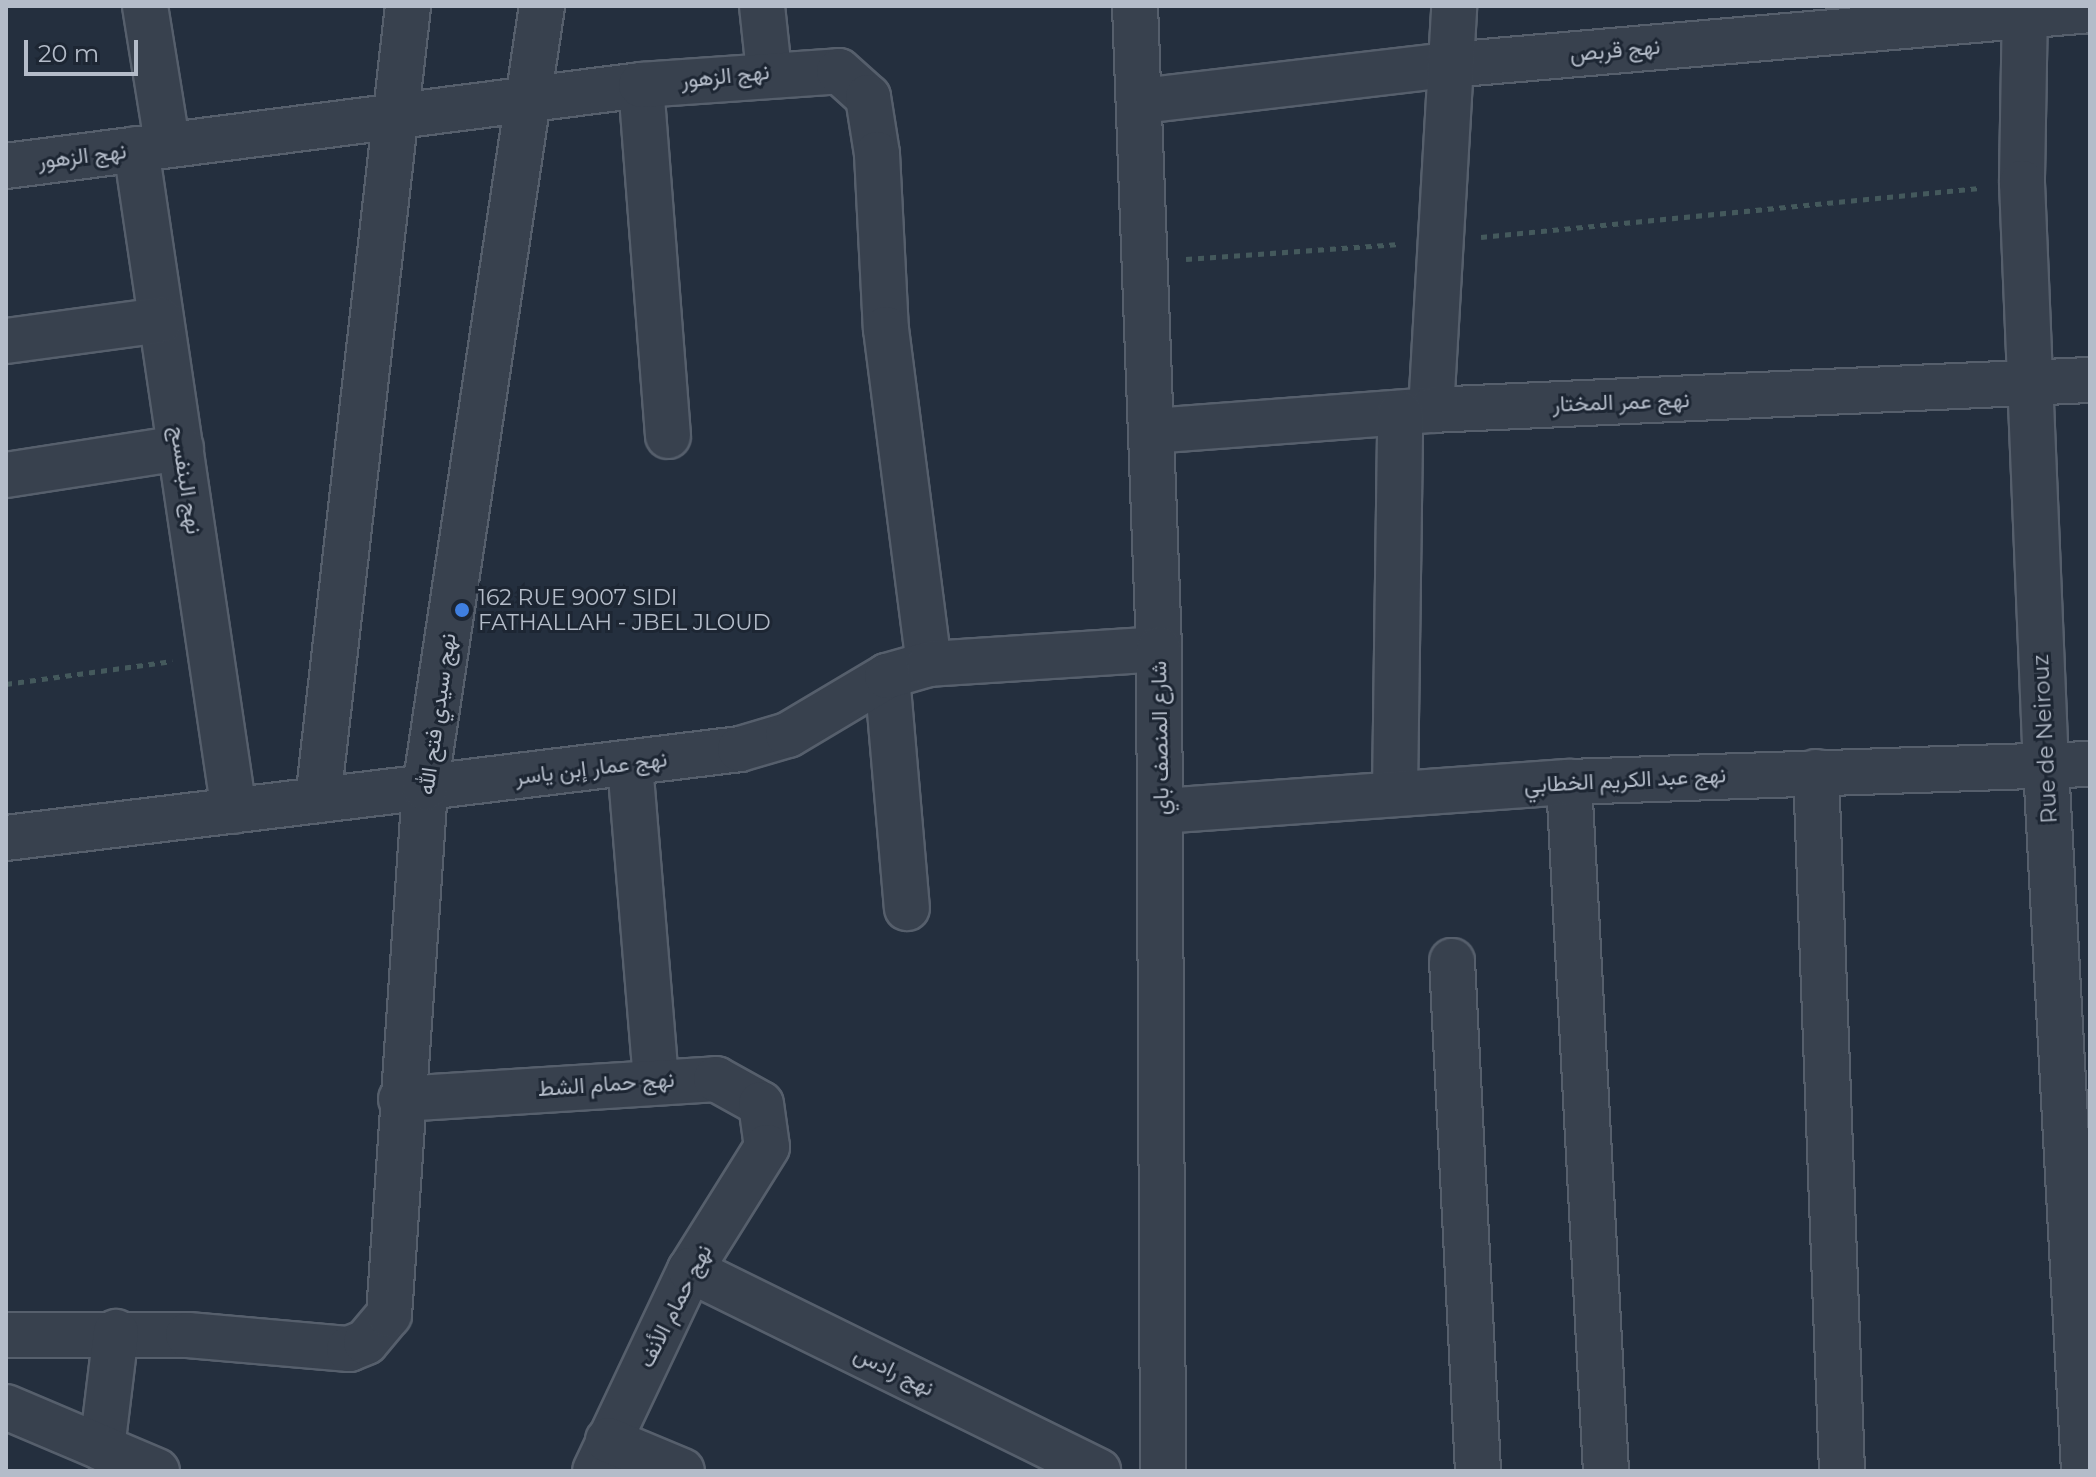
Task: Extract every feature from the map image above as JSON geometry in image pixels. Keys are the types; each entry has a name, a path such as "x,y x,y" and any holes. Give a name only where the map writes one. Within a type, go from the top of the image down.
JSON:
{"street":[{"name":"نهج البنفسج","path":"145,6 161,320 234,811"},
{"path":"318,800 408,6"},
{"name":"نهج سيدي فتح الله","path":"6,1335 116,1332 349,1349 384,1326 393,1285 401,1099 425,788 532,98 542,6"},
{"path":"762,6 769,72"},
{"name":"شارع المنصف باي","path":"1135,6 1141,101 1159,649 1163,1471"},
{"path":"1395,792 1416,411 1439,242 1454,6"},
{"name":"نهج قربص","path":"1141,101 1449,65 2025,10 2090,10"},
{"name":"Rue de Neirouz","path":"2025,10 2022,183 2046,767 2084,1471"},
{"name":"نهج الزهور","path":"6,166 395,113 769,72 839,71 868,97 886,329 929,664"},
{"path":"641,85 668,436"},
{"path":"6,341 161,320"},
{"name":"نهج عمر المختار","path":"1152,431 1416,411 2090,380"},
{"path":"6,475 181,448"},
{"name":"نهج عمار إبن ياسر","path":"6,838 630,764 788,735 887,676 929,664 1159,649"},
{"path":"887,676 907,908"},
{"path":"630,764 656,1079"},
{"name":"نهج عبد الكريم الخطابي","path":"1161,811 1569,782 2090,764"},
{"path":"1816,772 1842,1471"},
{"path":"1569,782 1606,1471"},
{"path":"1452,961 1478,1471"},
{"name":"نهج حمام الشط","path":"401,1099 656,1079 716,1079 744,1089 761,1104 767,1147"},
{"name":"نهج حمام الأنف","path":"601,1456 690,1270 767,1147"},
{"name":"نهج رادس","path":"690,1270 1098,1471"},
{"path":"102,1448 116,1332"},
{"path":"6,1407 157,1471"},
{"path":"601,1456 682,1471"}],"path":[{"path":"1145,261 1439,242 2022,183"},
{"path":"6,684 213,656"}],"place":[{"name":"162 RUE 9007 SIDI FATHALLAH - JBEL JLOUD","path":"462,610"}]}
